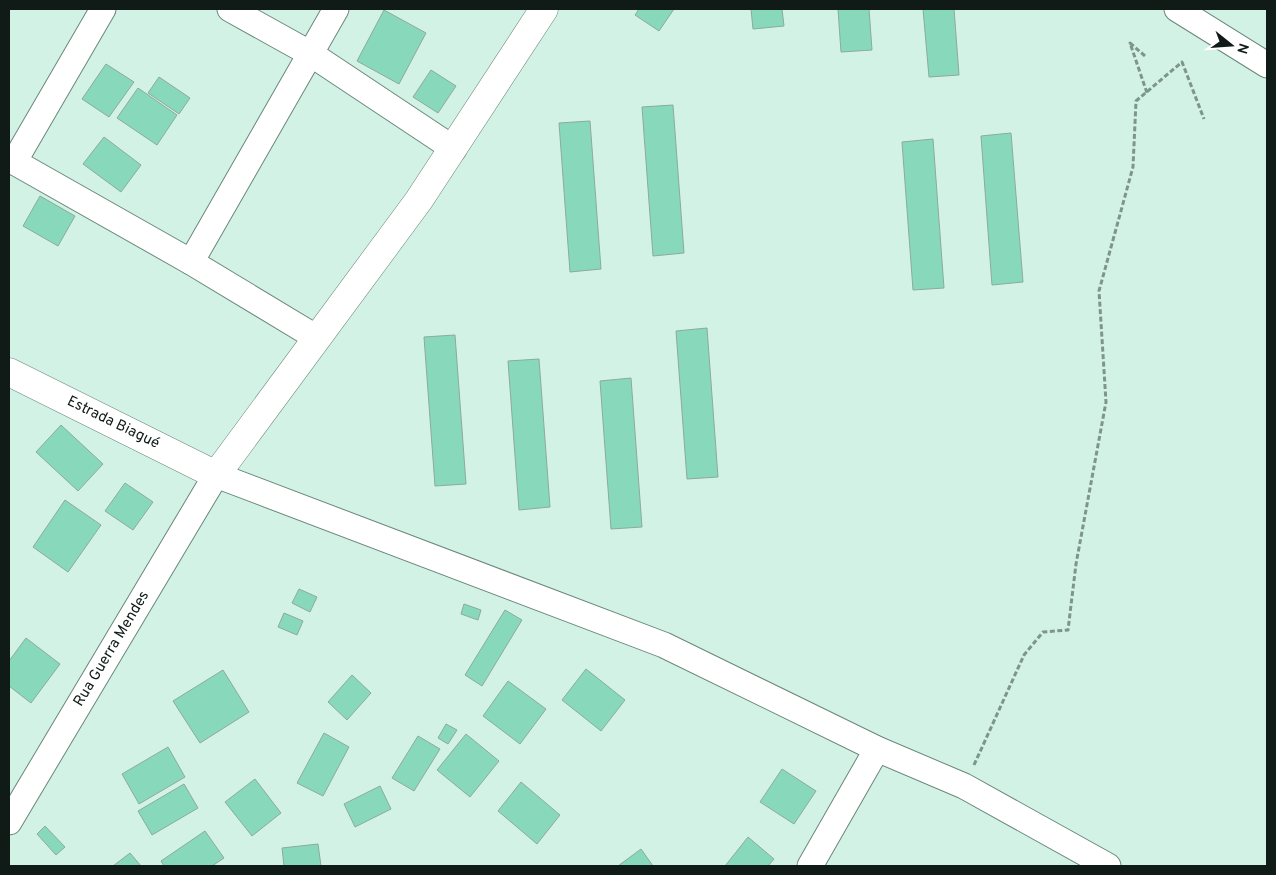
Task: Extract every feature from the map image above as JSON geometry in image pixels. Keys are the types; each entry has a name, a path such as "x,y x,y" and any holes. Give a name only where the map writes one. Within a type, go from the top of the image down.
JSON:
{"main road":[{"path":"216,475 419,200 544,9"},
{"name":"Estrada Biagué","path":"9,372 216,475"}],"street":[{"path":"103,9 11,160 191,262 317,338"},
{"path":"230,9 310,54 454,149"},
{"path":"191,262 336,9"},
{"path":"1177,9 1267,65"},
{"path":"216,475 664,645 877,749 964,786 1108,866"},
{"name":"Rua Guerra Mendes","path":"9,822 216,475"},
{"path":"810,866 877,749"}],"path":[{"path":"1145,56 1130,43 1146,93"},
{"path":"964,786 1024,654 1043,632 1068,630 1076,564 1106,402 1099,291 1133,167 1136,101 1182,62 1204,119"}],"building":[{"path":"639,9 674,9 659,31 635,15"},
{"path":"751,9 782,9 784,26 753,29"},
{"path":"838,9 869,9 872,50 841,52"},
{"path":"923,9 954,9 959,75 929,77"},
{"path":"384,10 426,33 399,84 357,61"},
{"path":"106,64 134,82 109,117 82,99"},
{"path":"431,70 456,86 438,113 413,97"},
{"path":"159,77 190,98 179,114 148,93"},
{"path":"138,88 177,115 157,145 117,118"},
{"path":"673,105 684,253 653,256 642,107"},
{"path":"590,121 601,269 570,272 559,123"},
{"path":"1011,133 1023,282 992,285 981,136"},
{"path":"104,137 141,165 121,192 83,164"},
{"path":"933,139 944,288 913,290 902,142"},
{"path":"40,196 75,216 58,246 23,226"},
{"path":"707,328 718,477 687,479 676,331"},
{"path":"455,335 466,484 435,486 424,337"},
{"path":"539,359 550,507 519,510 508,361"},
{"path":"631,378 642,527 611,529 600,381"},
{"path":"61,425 103,464 78,491 36,452"},
{"path":"125,483 153,502 133,530 105,511"},
{"path":"65,500 101,525 68,572 33,547"},
{"path":"299,589 317,597 310,612 292,603"},
{"path":"464,604 481,610 478,620 461,614"},
{"path":"505,610 522,620 482,686 465,675"},
{"path":"284,613 303,621 297,635 278,627"},
{"path":"26,638 60,664 31,703 9,686 9,661"},
{"path":"586,669 625,700 601,731 562,700"},
{"path":"223,670 249,712 200,743 173,701"},
{"path":"352,675 371,693 347,720 328,702"},
{"path":"508,681 546,709 520,744 483,716"},
{"path":"446,724 457,730 448,744 438,738"},
{"path":"324,733 349,747 323,796 297,783"},
{"path":"466,734 499,761 470,797 437,770"},
{"path":"418,736 440,749 414,791 392,778"},
{"path":"168,747 185,777 139,804 122,774"},
{"path":"782,769 816,791 794,824 760,802"},
{"path":"255,779 281,813 252,836 225,802"},
{"path":"521,782 560,815 537,844 498,811"},
{"path":"184,784 198,808 152,835 138,811"},
{"path":"380,786 391,809 355,827 344,804"},
{"path":"45,826 65,847 56,855 37,834"},
{"path":"205,831 224,858 212,866 164,866 161,861"},
{"path":"748,837 774,859 768,866 725,866"},
{"path":"318,844 321,866 284,866 282,848"},
{"path":"641,849 653,866 618,866"},
{"path":"130,853 141,866 113,866"}]}
